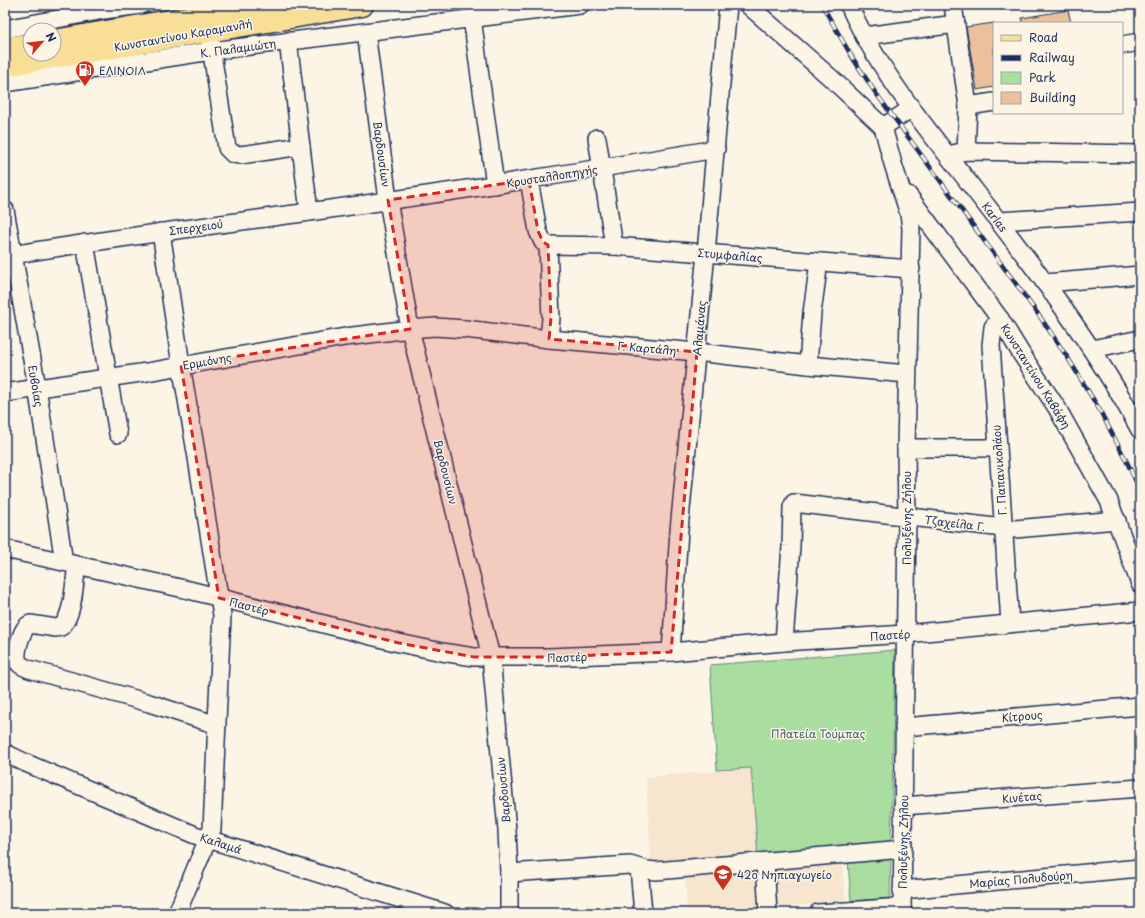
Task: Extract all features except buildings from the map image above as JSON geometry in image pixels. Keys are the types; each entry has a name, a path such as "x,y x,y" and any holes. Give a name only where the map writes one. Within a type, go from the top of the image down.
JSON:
{"main road":[{"name":"Κωνσταντίνου Καραμανλή","path":"62,40 263,5"},
{"name":"Κωνσταντίνου Καραμανλή","path":"5,65 210,41 362,5"},
{"path":"5,48 22,46"}],"street":[{"path":"5,29 103,8 141,5"},
{"name":"Κ. Παλαμιώτη","path":"5,83 210,41 288,42 580,5"},
{"name":"Αλαμάνας","path":"671,652 679,530 716,149 728,5"},
{"path":"748,5 884,127 912,108"},
{"name":"Karlas","path":"848,5 864,36 912,108 999,221 1133,404 1140,430"},
{"path":"953,5 968,106 966,151"},
{"path":"472,18 495,184"},
{"path":"864,36 956,24"},
{"name":"Βαρδουσίων","path":"366,32 388,200 410,328 491,657 509,873 509,913"},
{"path":"210,41 227,148 233,154 241,155 301,146"},
{"path":"288,42 309,212"},
{"path":"1123,45 1140,42"},
{"path":"968,106 993,102"},
{"name":"Πολυξένης Ζήλου","path":"884,127 893,164 909,214 911,228 906,448 907,517 902,910"},
{"path":"597,138 614,246"},
{"name":"Κρυσταλλοπηγής","path":"388,200 529,180 716,149"},
{"path":"948,155 966,151 1140,154"},
{"path":"529,180 538,230 543,242 548,245 552,318 549,339"},
{"name":"Κωνσταντίνου Καβάφη","path":"901,186 1000,318 1073,434 1109,501 1140,584"},
{"name":"Σπερχειού","path":"9,255 388,200"},
{"name":"Ευβοίας","path":"5,210 9,255 37,387 70,564 72,599 68,619 61,627 56,628 30,624 12,640 17,659 23,667 149,702 217,725"},
{"path":"999,221 1140,212"},
{"path":"161,232 180,365 222,614 212,825 209,839 202,851 177,913"},
{"path":"85,243 118,434"},
{"name":"Στυμφαλίας","path":"548,245 614,246 911,269"},
{"path":"808,365 812,313 819,262"},
{"path":"1045,283 1140,275"},
{"name":"Γ. Παπανικολάου","path":"1000,318 993,327 991,345 1010,623"},
{"name":"Γ. Καρτάλη","path":"410,328 444,327 549,339 697,352 808,365 907,374"},
{"name":"Ερμιόνης","path":"5,393 37,387 147,372 345,337 410,328"},
{"path":"1092,349 1140,339"},
{"path":"906,448 998,448"},
{"name":"Τζαχείλα Γ.","path":"784,642 791,546 792,507 794,503 1015,529 1117,520"},
{"name":"Παστέρ","path":"5,549 219,598 399,643 442,652 491,657 548,658 671,652 784,642 905,634 1140,611"},
{"name":"Κίτρους","path":"904,727 1140,706"},
{"name":"Καλαμά","path":"5,752 26,763 195,835 446,913"},
{"name":"Κινέτας","path":"903,806 1140,788"},
{"path":"509,873 630,865 656,871 903,849"},
{"path":"765,862 768,913"},
{"path":"639,868 643,913"},
{"name":"Μαρίας Πολυδούρη","path":"902,890 1140,868"},
{"path":"818,913 902,910"}],"highlighted area":[{"path":"529,180 538,231 543,242 548,245 551,318 549,339 697,352 671,652 548,657 474,657 399,643 219,598 181,365 410,329 388,200"}],"shaded area":[{"path":"751,768 758,856 651,864 646,777"},
{"path":"842,861 846,902 775,907 772,868"},
{"name":"42ο Νηπιαγωγείο","path":"758,870 761,908 687,913 685,875"}],"green space":[{"name":"Πλατεία Τούμπας","path":"895,650 891,843 758,856 751,768 717,770 710,665"},
{"path":"891,855 890,898 851,901 848,860"}],"railway":[{"path":"822,5 852,57 875,92 1038,314 1068,358 1099,409 1140,490"}],"place":[{"name":"ΕΛΙΝΟΙΛ","path":"85,87"},
{"name":"42ο Νηπιαγωγείο","path":"723,891"}]}
